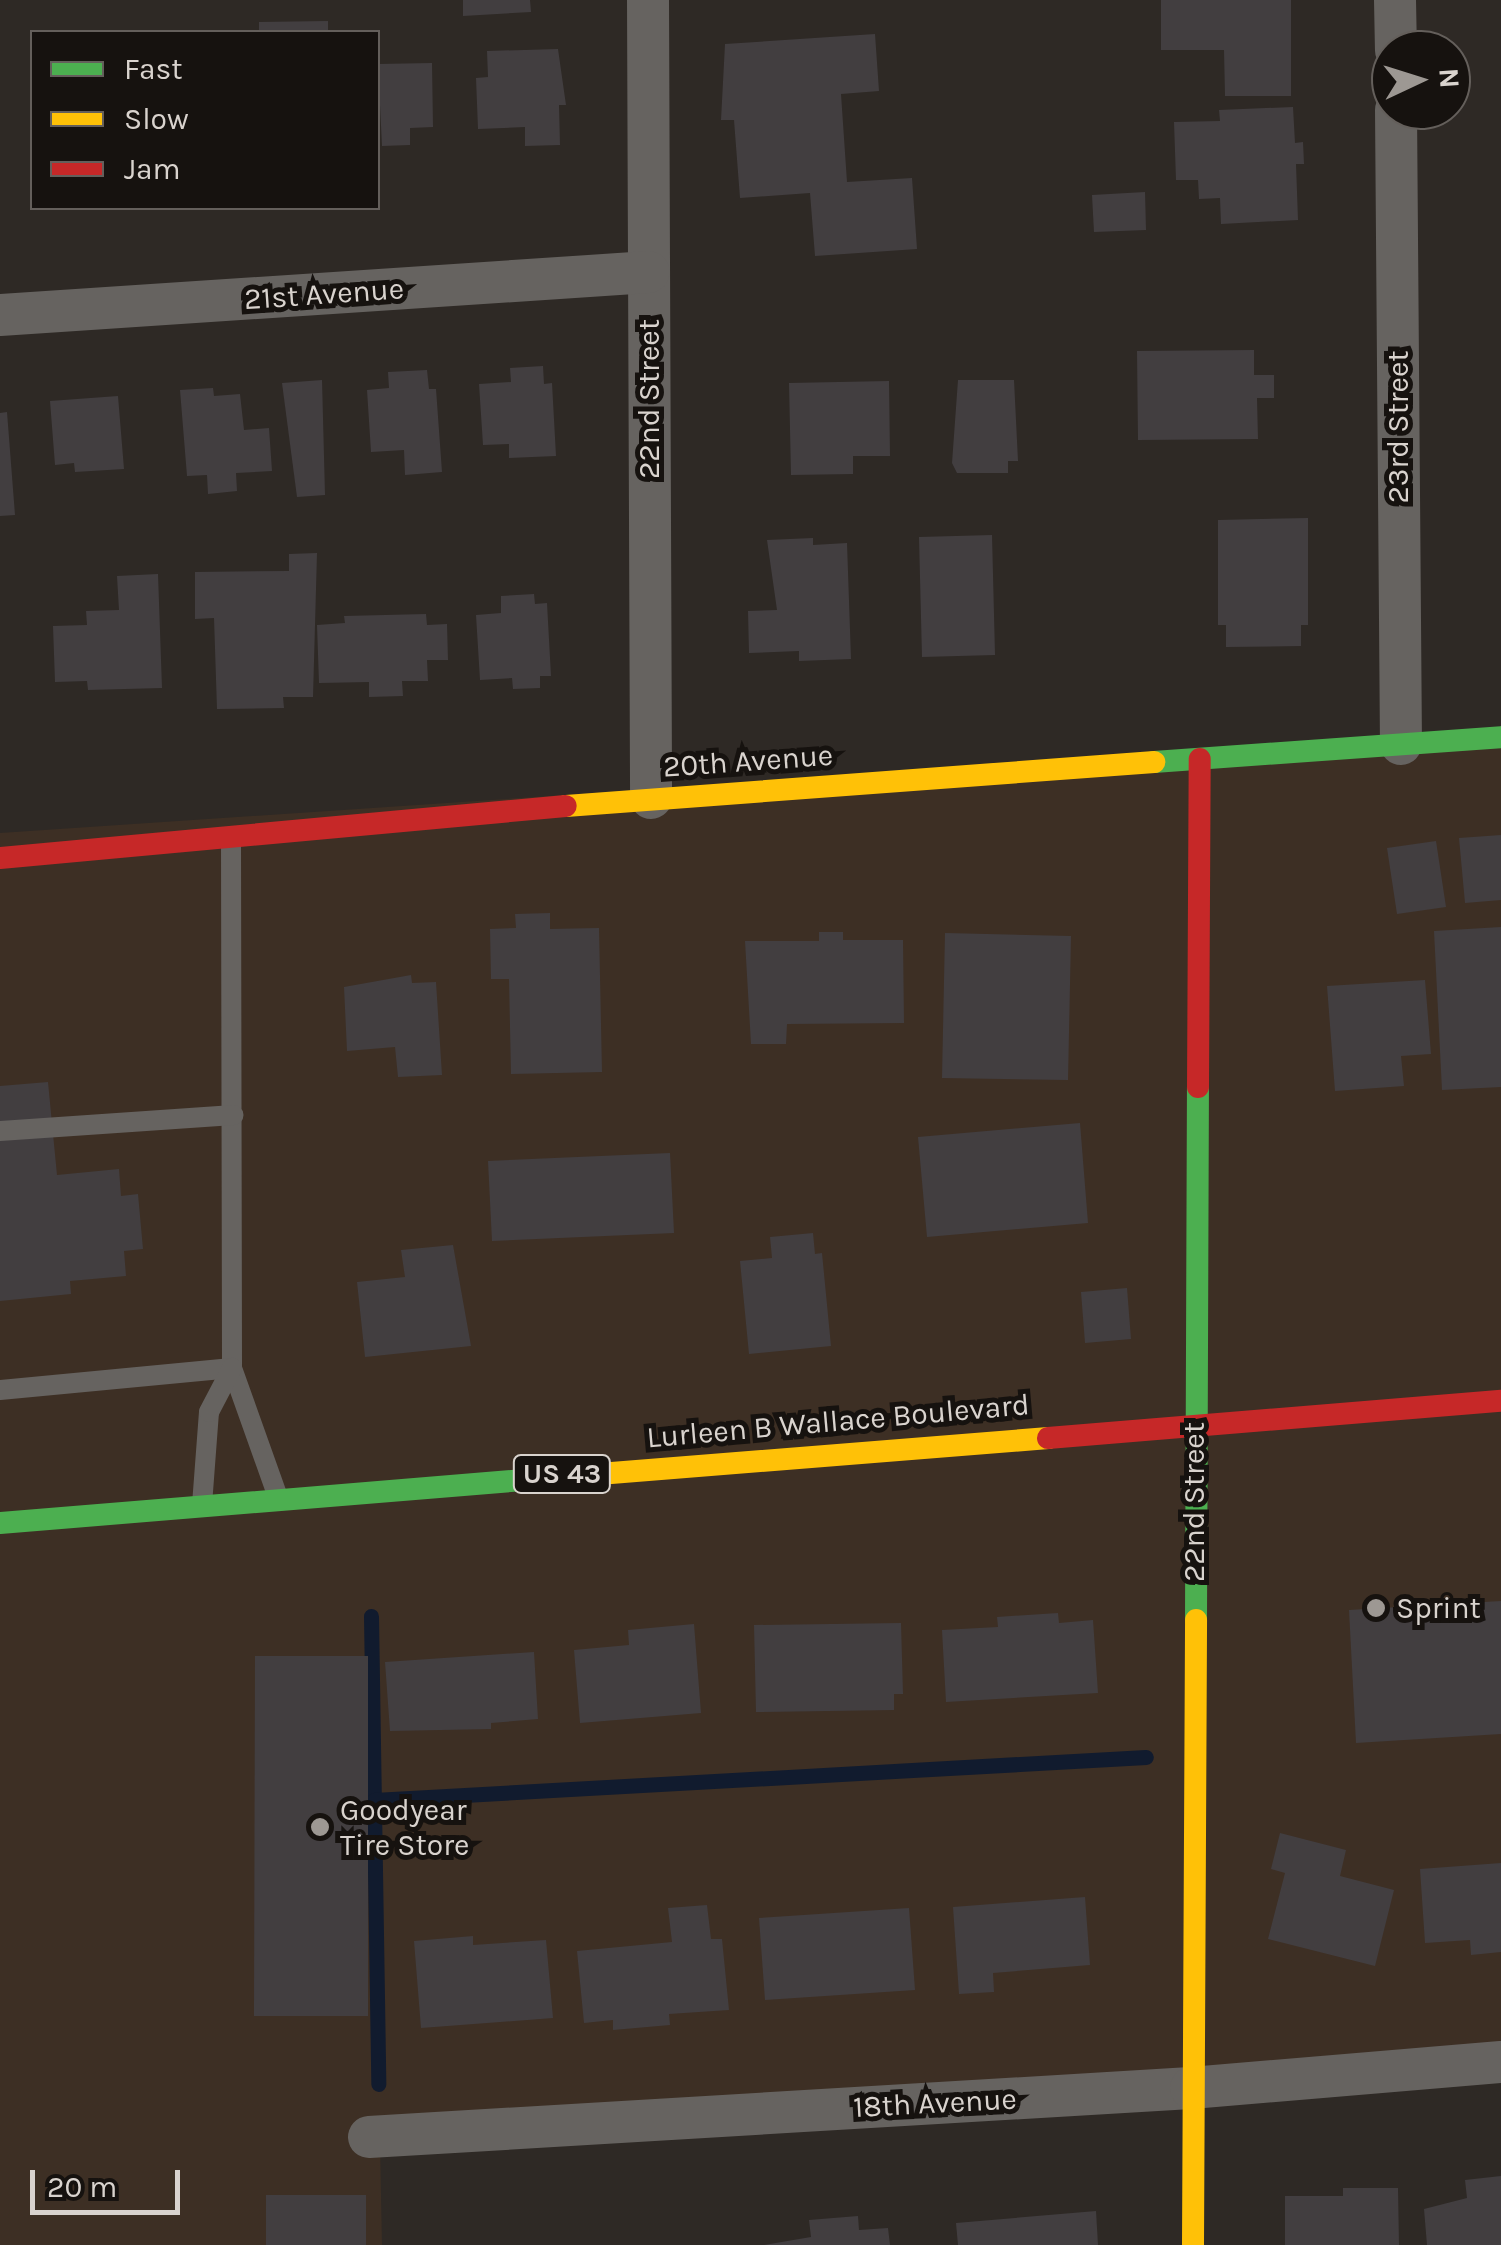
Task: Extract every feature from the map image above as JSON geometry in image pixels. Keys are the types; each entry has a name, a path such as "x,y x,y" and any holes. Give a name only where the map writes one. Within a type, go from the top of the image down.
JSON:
{"main road":[{"name":"20th Avenue","path":"0,858 651,798 1501,737"},
{"name":"22nd Street","path":"1193,2245 1200,759"},
{"name":"Lurleen B Wallace Boulevard","path":"0,1523 1501,1400"}],"street":[{"name":"22nd Street","path":"648,0 651,798"},
{"path":"1395,0 1396,30"},
{"name":"23rd Street","path":"1396,130 1401,744"},
{"name":"21st Avenue","path":"0,315 649,272"},
{"name":"18th Avenue","path":"369,2137 1191,2088 1501,2062"}],"lane":[{"path":"232,837 232,1368 280,1499"},
{"path":"0,1131 233,1115"},
{"path":"0,1390 232,1368"},
{"path":"202,1506 209,1412 232,1368"}],"shaded area":[{"path":"1501,732 1501,2055 380,2143 382,2245 0,2245 0,833"}],"building":[{"path":"463,0 530,0 531,12 463,16"},
{"path":"1161,0 1291,0 1291,96 1225,96 1224,50 1161,50"},
{"path":"328,21 328,30 259,30 259,22"},
{"path":"875,34 879,91 841,94 847,182 912,178 917,249 815,256 810,193 740,198 734,120 721,120 725,44"},
{"path":"558,49 566,105 559,105 560,145 525,146 525,127 478,129 476,78 488,77 487,51"},
{"path":"432,63 433,127 410,128 410,145 382,146 380,64"},
{"path":"1293,107 1295,143 1303,142 1304,164 1296,164 1298,220 1221,224 1220,198 1199,199 1198,180 1176,180 1174,122 1220,121 1219,110"},
{"path":"1145,192 1146,230 1094,232 1092,195"},
{"path":"1254,350 1254,375 1274,375 1274,398 1257,398 1258,439 1138,440 1137,351"},
{"path":"543,366 544,384 552,383 556,456 509,458 509,444 483,445 479,384 511,382 510,368"},
{"path":"427,370 429,389 436,389 442,472 405,475 404,450 371,452 367,390 389,388 388,372"},
{"path":"322,380 325,495 297,497 282,383"},
{"path":"958,380 1014,380 1018,461 1008,461 1008,473 957,473 952,463"},
{"path":"889,381 890,456 853,456 853,474 791,475 789,383"},
{"path":"213,388 214,396 240,394 244,430 269,428 272,471 236,473 237,491 208,494 207,475 187,476 180,390"},
{"path":"118,396 124,469 75,472 74,463 55,465 50,401"},
{"path":"7,412 15,515 0,516 0,413"},
{"path":"1308,518 1308,625 1301,625 1301,646 1226,647 1226,625 1218,625 1218,520"},
{"path":"992,535 995,655 922,657 919,537"},
{"path":"813,538 813,545 847,543 851,659 799,661 799,651 749,653 748,611 777,610 767,540"},
{"path":"317,553 313,697 283,697 284,708 217,709 214,618 195,619 195,572 289,571 289,554"},
{"path":"158,574 162,688 88,690 87,681 55,682 53,626 87,625 86,611 119,610 117,576"},
{"path":"534,594 535,604 547,603 551,676 540,676 540,688 513,689 512,678 480,680 476,615 501,613 501,596"},
{"path":"426,614 427,625 447,624 448,660 427,660 428,681 402,681 403,696 369,697 369,682 319,683 317,625 345,623 344,616"},
{"path":"1501,835 1501,900 1465,903 1459,838"},
{"path":"1436,841 1446,907 1397,914 1387,848"},
{"path":"550,913 550,929 599,928 602,1072 511,1074 509,979 491,979 490,929 516,928 515,914"},
{"path":"1501,927 1501,1087 1442,1090 1434,931"},
{"path":"819,932 843,932 843,940 903,940 904,1023 787,1024 786,1044 751,1044 745,941 819,941"},
{"path":"945,933 1071,936 1068,1080 942,1078"},
{"path":"411,975 412,983 436,982 442,1075 398,1077 395,1047 347,1051 344,987"},
{"path":"1425,980 1431,1054 1401,1056 1404,1086 1335,1091 1327,986"},
{"path":"48,1082 57,1175 119,1169 121,1196 138,1194 143,1249 124,1251 126,1276 70,1281 71,1294 0,1301 0,1086"},
{"path":"1080,1123 1088,1223 927,1237 918,1137"},
{"path":"670,1153 674,1233 492,1241 488,1161"},
{"path":"813,1233 815,1254 822,1253 831,1346 749,1354 740,1261 772,1258 770,1237"},
{"path":"453,1245 471,1346 365,1357 357,1282 405,1277 401,1250"},
{"path":"1127,1288 1131,1339 1085,1343 1081,1292"},
{"path":"1501,1601 1501,1734 1356,1743 1349,1610"},
{"path":"1058,1613 1059,1623 1093,1620 1098,1693 946,1702 942,1630 998,1627 997,1617"},
{"path":"901,1623 903,1694 894,1694 894,1710 756,1712 754,1625"},
{"path":"694,1624 701,1713 580,1723 574,1650 629,1645 628,1630"},
{"path":"534,1652 538,1719 491,1723 491,1729 390,1731 385,1662"},
{"path":"255,1656 368,1656 368,2016 254,2016"},
{"path":"1280,1833 1346,1850 1340,1876 1394,1890 1375,1966 1268,1939 1285,1873 1271,1869"},
{"path":"1501,1863 1501,1952 1471,1955 1470,1940 1425,1943 1420,1869"},
{"path":"1085,1897 1090,1965 993,1973 994,1992 959,1994 953,1907"},
{"path":"707,1905 711,1939 722,1939 729,2010 669,2014 670,2025 613,2030 613,2020 584,2023 577,1951 672,1942 668,1908"},
{"path":"909,1908 915,1990 765,2000 759,1918"},
{"path":"473,1936 473,1945 546,1940 553,2018 421,2028 414,1941"},
{"path":"1501,2176 1501,2245 1427,2245 1424,2209 1467,2198 1465,2180"},
{"path":"1343,2188 1398,2188 1399,2245 1285,2245 1285,2196 1343,2196"},
{"path":"266,2195 366,2195 366,2245 266,2245"},
{"path":"1096,2211 1098,2245 958,2245 956,2223"},
{"path":"858,2216 859,2230 888,2228 890,2245 764,2245 811,2237 809,2220"}],"waterway":[{"path":"371,1616 378,2084"},
{"path":"374,1800 1146,1757"}],"traffic: fast":[{"path":"1154,762 1501,737"},
{"path":"1196,1620 1198,1087"},
{"path":"0,1523 549,1478"}],"traffic: slow":[{"path":"566,806 1154,762"},
{"path":"549,1478 1048,1438"},
{"path":"1193,2245 1196,1620"}],"traffic: jam":[{"path":"1198,1087 1200,759"},
{"path":"0,858 566,806"},
{"path":"1048,1438 1501,1401"}],"place":[{"name":"Sprint","path":"1376,1608"},
{"name":"Goodyear Tire Store","path":"320,1827"}]}
